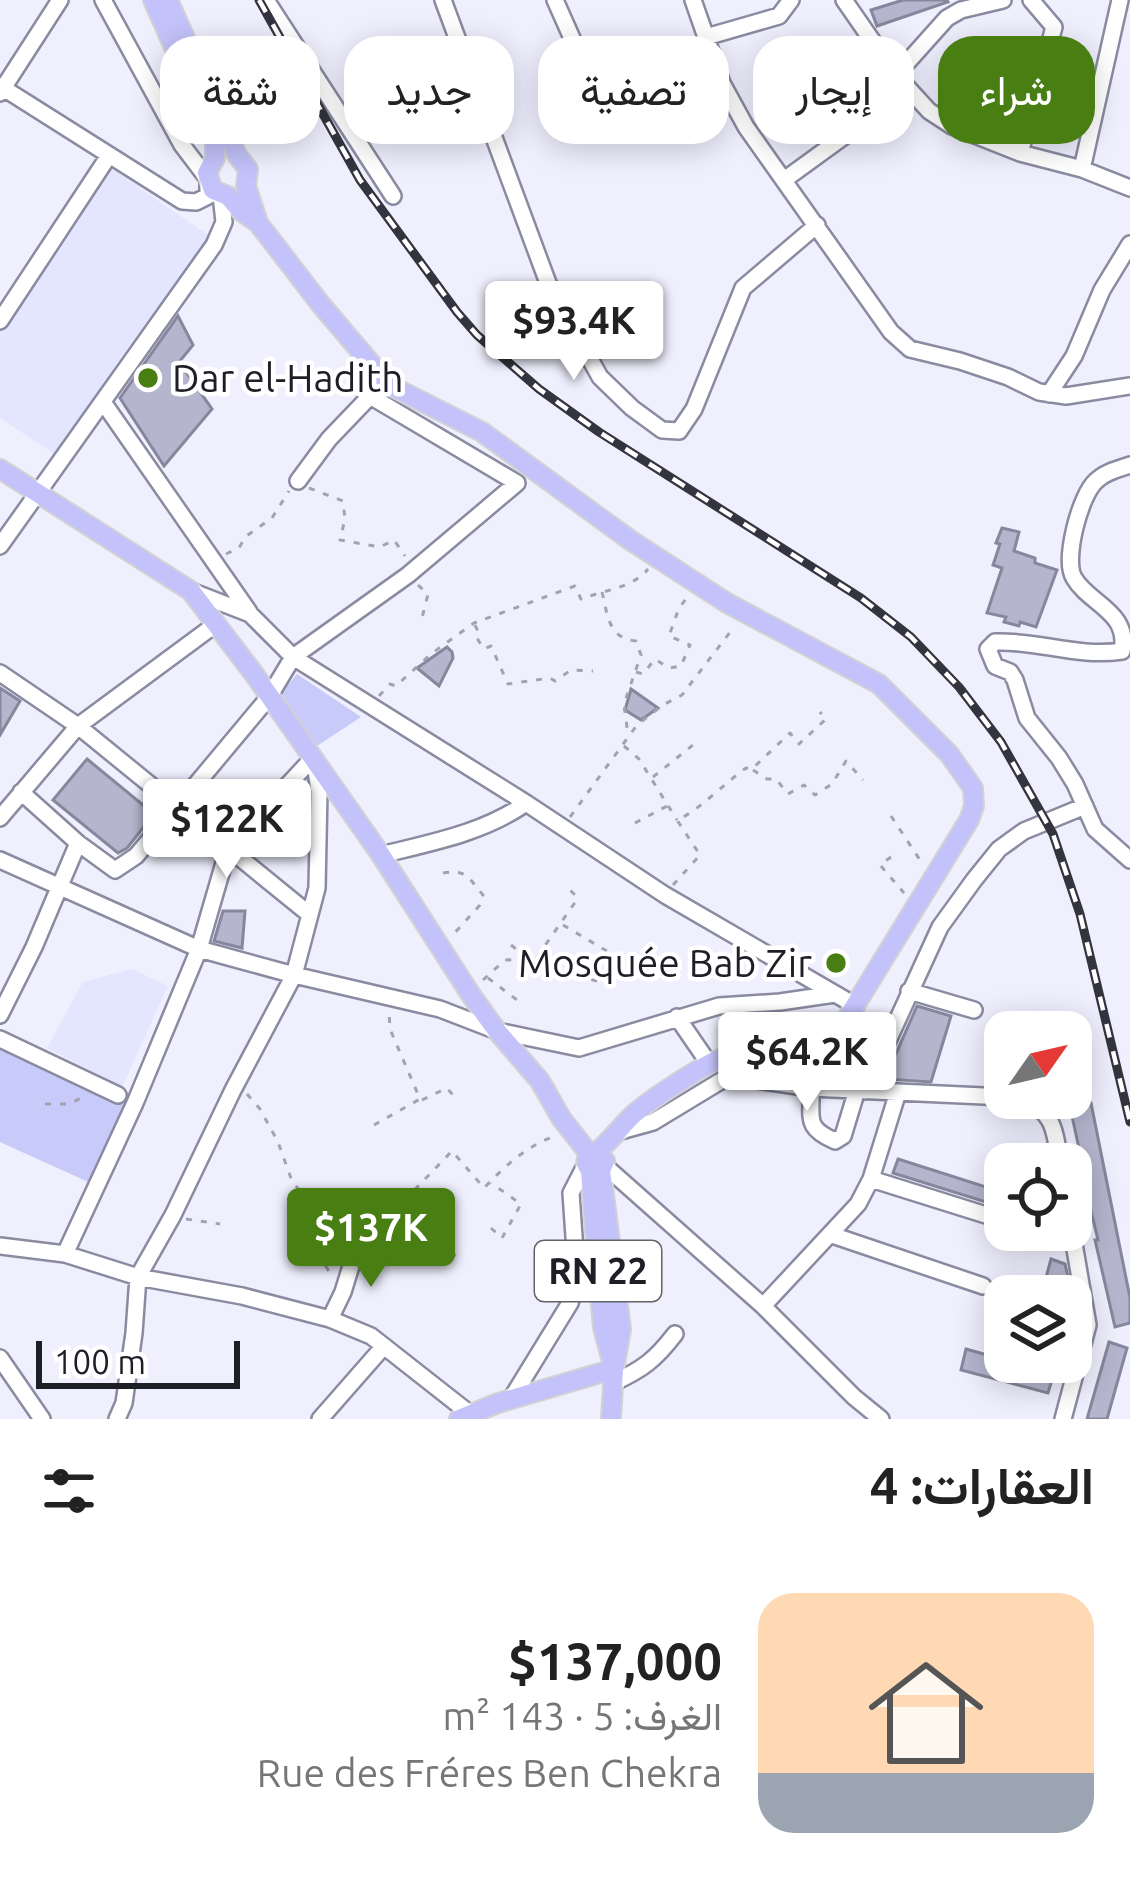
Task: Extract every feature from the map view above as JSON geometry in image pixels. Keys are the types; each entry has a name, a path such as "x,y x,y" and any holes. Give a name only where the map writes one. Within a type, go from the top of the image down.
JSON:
{"main road":[{"path":"152,0 220,175 385,380 482,432 656,557 745,613 879,684 950,754 974,788 969,820 835,1038 813,1055 720,1059 633,1115 594,1164"},
{"path":"168,0 237,155 248,169 220,175"},
{"path":"220,175 226,154 237,155"},
{"name":"RN 22","path":"0,469 190,591 381,855 471,995 540,1081 594,1164 621,1328 611,1419"},
{"path":"464,1416 512,1399 614,1376"}],"street":[{"path":"61,0 1,89 186,202 208,196 220,175"},
{"path":"103,0 196,167 204,174 220,175"},
{"path":"266,0 393,196"},
{"path":"443,0 548,283 600,377 662,430 680,430 694,409 743,288 817,225"},
{"path":"555,0 571,36"},
{"path":"693,0 706,36"},
{"path":"709,36 779,16 790,0"},
{"path":"844,0 869,36"},
{"path":"914,55 947,18 1004,0"},
{"path":"1020,153 1054,27 1031,0"},
{"path":"1082,170 1120,0"},
{"path":"729,95 746,127 872,308 910,349 960,361 1049,394 1066,396 1130,386"},
{"path":"914,95 952,126 1130,188"},
{"path":"784,180 834,144"},
{"path":"0,546 214,244 224,222 220,175 211,146 198,153 182,146"},
{"path":"0,321 7,296 108,157"},
{"path":"1049,394 1130,244"},
{"path":"297,482 329,439 385,380"},
{"path":"21,792 115,870 136,856 178,806 269,697 293,657 411,573 517,483 370,396"},
{"path":"103,402 250,614 293,657 664,896 856,1006"},
{"path":"1130,465 1092,483 1068,564 1076,583 1115,613 1125,642 1122,651 1056,650 1007,641 995,642 988,649 994,666 1016,680 1027,718 1059,758 1095,829 1130,860"},
{"path":"190,591 250,614"},
{"path":"0,818 78,726 215,624"},
{"path":"0,673 78,726 309,914"},
{"path":"65,1254 199,949 228,849 314,761"},
{"path":"117,1419 124,1403 138,1276 294,975 317,888 319,791 314,761"},
{"path":"381,855 507,816 526,803"},
{"path":"811,1088 813,1126 835,1141 843,1136 940,927 999,849 1024,831 1084,806"},
{"path":"0,1015 78,843"},
{"path":"0,860 199,949 440,1009 497,1031 578,1048 719,1006 836,994"},
{"path":"909,992 974,1010"},
{"path":"677,1017 710,1065"},
{"path":"0,1039 118,1095"},
{"path":"617,1132 652,1123 724,1078 811,1088 984,1096"},
{"path":"763,1306 858,1204 871,1179 898,1092"},
{"path":"512,1399 570,1304 577,1280 571,1193 594,1164 763,1306 881,1419"},
{"path":"871,1179 984,1214"},
{"path":"832,1234 983,1286"},
{"path":"331,1319 361,1237"},
{"path":"0,1246 65,1254 138,1276 242,1295 331,1319 371,1336 464,1416"},
{"path":"1063,1419 1088,1325 1075,1251"},
{"path":"614,1376 655,1360 675,1334"},
{"path":"320,1419 384,1346"},
{"path":"0,1358 42,1419"}],"path":[{"path":"218,557 239,548 245,537 272,518 297,482 343,501 340,540 380,547 394,540 428,594 421,622"},
{"path":"372,707 390,684 396,686 474,623 575,586 581,599 630,584 643,576 656,557"},
{"path":"636,672 643,674 655,659 669,668 681,666 690,645 669,636 679,608 698,584"},
{"path":"602,591 612,630 622,640 636,641 641,655 624,704 628,736"},
{"path":"561,827 637,725 682,695 745,613"},
{"path":"474,623 478,640 484,649 491,646 508,684 555,681 571,670 593,671"},
{"path":"752,769 790,733 799,744 826,719 820,712"},
{"path":"622,744 639,759 700,855 664,896"},
{"path":"651,778 693,745"},
{"path":"677,820 746,768 776,779 788,794 804,784 814,795 832,784 846,761 863,781"},
{"path":"635,823 669,806"},
{"path":"891,816 933,879"},
{"path":"890,857 880,865 916,908"},
{"path":"440,948 483,895 464,873 443,873"},
{"path":"471,995 505,960 532,959 576,901 569,890"},
{"path":"562,924 617,957"},
{"path":"511,945 560,971 611,985"},
{"path":"487,977 517,1000"},
{"path":"390,998 390,1029 420,1100"},
{"path":"238,1084 260,1109 292,1181 318,1214 317,1252 343,1292"},
{"path":"45,1104 76,1101 97,1085"},
{"path":"374,1125 447,1088 457,1100"},
{"path":"458,1257 435,1246 418,1258 397,1262 361,1237 363,1231 372,1234 452,1151 484,1188 510,1161 561,1135"},
{"path":"490,1182 521,1204 502,1238 490,1228"},
{"path":"173,1215 220,1224"}],"shaded area":[{"path":"109,167 211,237 123,353 56,455 0,418 0,330"},
{"path":"297,674 361,717 314,748 278,697"},
{"path":"132,969 168,986 122,1087 47,1048 83,982"},
{"path":"0,1033 135,1098 95,1185 0,1142"}],"building":[{"path":"903,0 948,2 877,26 871,10"},
{"path":"178,316 193,345 179,362 212,409 164,466 120,398"},
{"path":"1002,528 1019,532 1014,551 1057,570 1036,627 1004,622 1006,617 987,613 1002,568 993,565"},
{"path":"447,647 453,658 439,686 417,668"},
{"path":"0,688 20,701 0,735"},
{"path":"631,689 658,708 641,720 625,710"},
{"path":"87,759 154,814 118,853 53,800"},
{"path":"223,911 245,911 242,948 214,941"},
{"path":"917,1006 951,1016 931,1082 885,1079"},
{"path":"1092,1108 1130,1298 1130,1323 1115,1327 1095,1240 1092,1143 1078,1143 1073,1119 1092,1119"},
{"path":"898,1159 984,1186 984,1201 893,1173"},
{"path":"1051,1259 1065,1264 1068,1275 1047,1275"},
{"path":"1109,1342 1127,1348 1107,1419 1087,1419"},
{"path":"966,1349 984,1354 984,1376 961,1370"},
{"path":"1010,1383 1051,1383 1048,1393"}],"railway":[{"path":"259,0 360,180 477,335 539,389 599,432 861,598 911,637 959,687 1001,742 1053,834 1080,914 1130,1122"}],"place":[{"name":"Dar el-Hadith","path":"148,378"},
{"name":"Mosquée Bab Zir","path":"836,963"}]}
